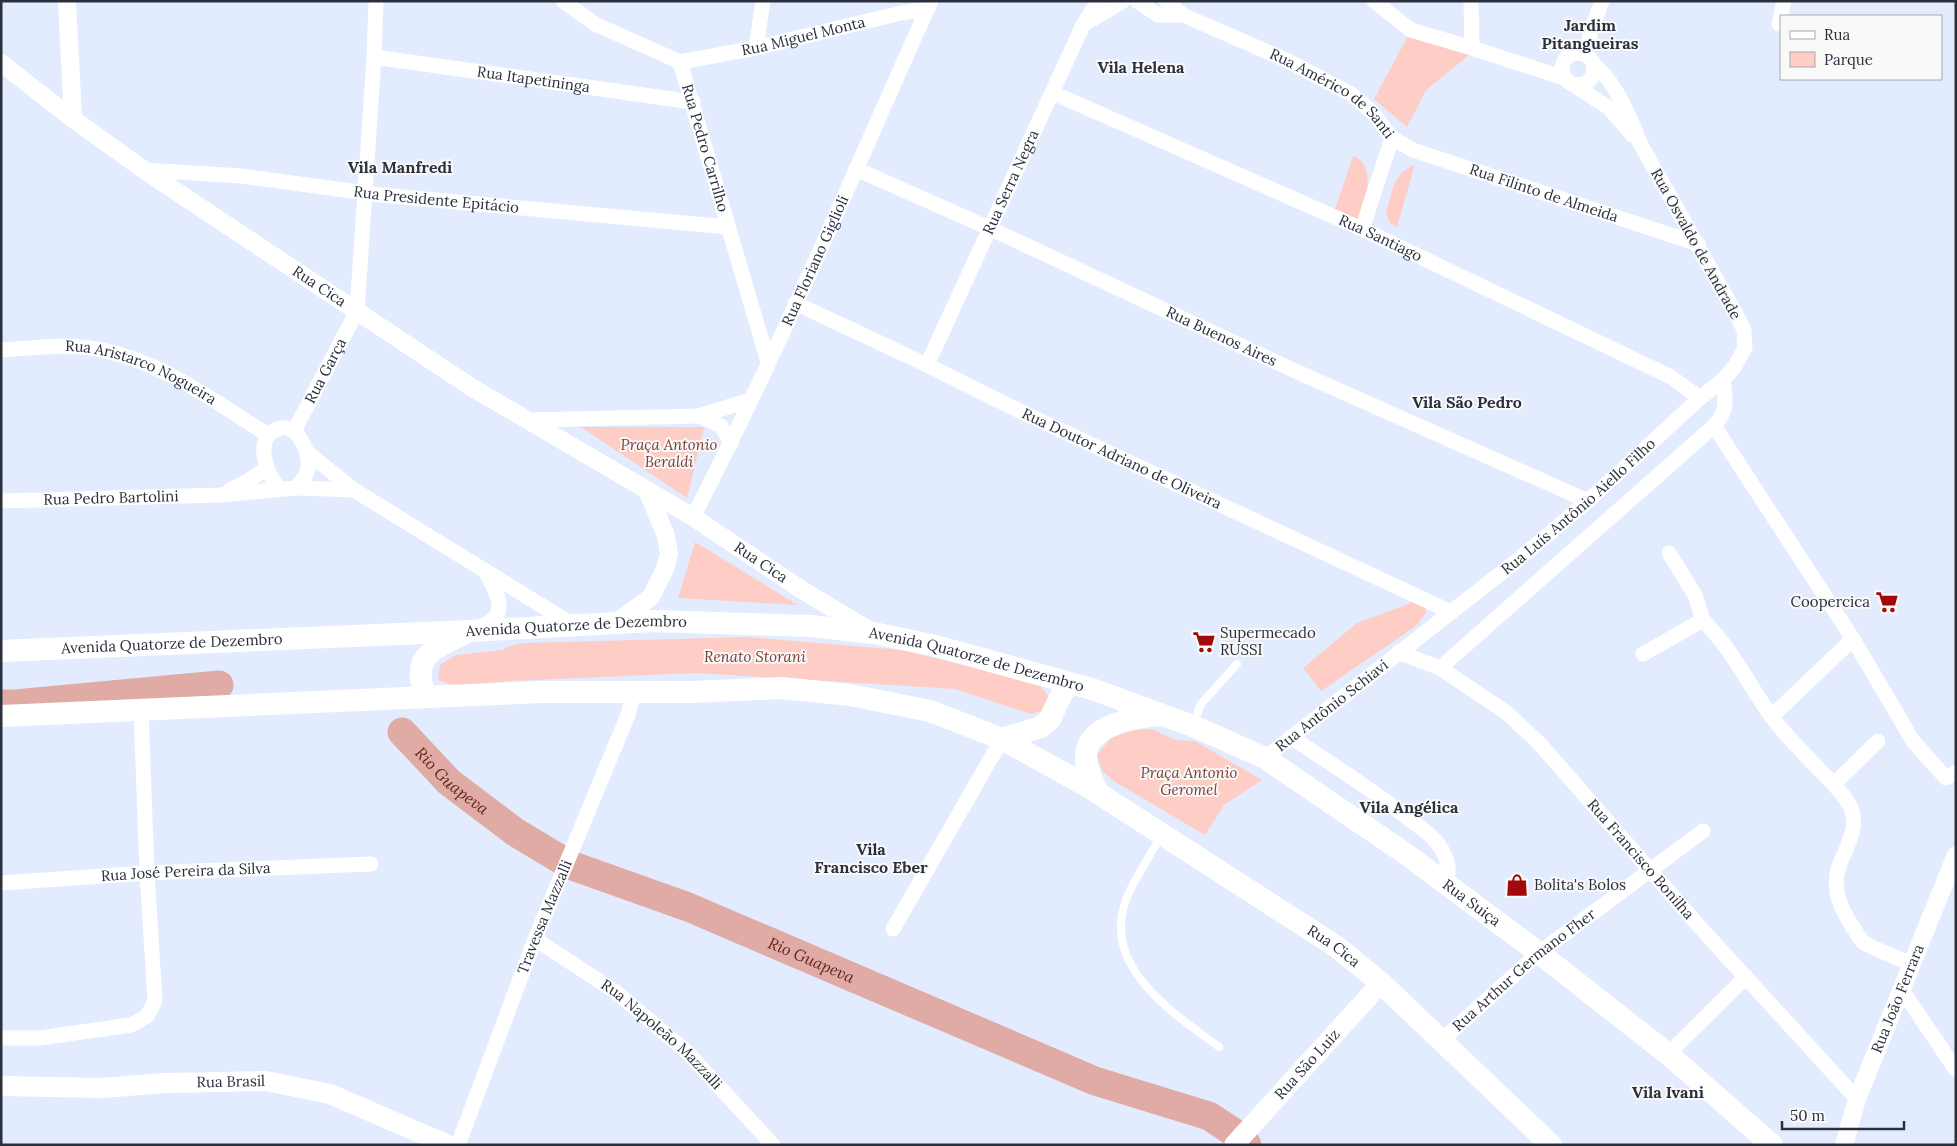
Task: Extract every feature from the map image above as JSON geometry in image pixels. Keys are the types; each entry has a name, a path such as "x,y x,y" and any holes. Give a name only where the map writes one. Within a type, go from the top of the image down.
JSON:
{"main road":[{"name":"Avenida Quatorze de Dezembro","path":"1,651 573,625 618,621 696,621 811,626 874,633 936,646 1092,689 1151,710"},
{"path":"426,697 419,677 423,661 436,648 470,630"},
{"path":"1002,739 1041,727 1050,719 1067,683"},
{"path":"1,716 426,697 634,691 692,692 782,688 850,695 930,711 1002,739 1092,789"},
{"path":"1092,789 1086,754 1092,740 1099,732 1114,724 1151,710"},
{"name":"Rua Suiça","path":"1151,710 1193,726 1265,758 1447,884 1668,1054 1772,1145"},
{"name":"Rua Cica","path":"1092,789 1337,948 1380,983 1442,1040 1551,1145"},
{"name":"Rua São Luiz","path":"1234,1145 1380,983"},
{"name":"Rua Brasil","path":"1,1086 103,1088 165,1083 266,1081 330,1094 448,1145"}],"street":[{"path":"67,1 73,119"},
{"path":"357,311 366,192 376,1"},
{"path":"563,1 595,24 680,62"},
{"path":"756,48 763,1"},
{"name":"Rua Serra Negra","path":"927,365 1083,25 1098,1"},
{"path":"1083,25 1123,1"},
{"path":"1137,1 1158,15 1183,15"},
{"path":"1166,1 1183,15"},
{"name":"Rua Osvaldo de Andrade","path":"1374,1 1411,30 1472,48 1569,81 1609,108 1640,143"},
{"path":"1471,1 1472,48"},
{"path":"1590,60 1574,53 1566,58 1561,71 1569,81 1581,85 1590,80 1594,70 1590,60 1590,34 1602,1"},
{"path":"1781,15 1784,1"},
{"name":"Rua Miguel Monta","path":"680,62 756,48 897,7 929,5"},
{"name":"Rua Floriano Giglioli","path":"693,517 731,443 796,303 929,5"},
{"name":"Rua Américo de Santi","path":"1183,15 1286,60 1351,94 1373,113 1392,138 1362,229"},
{"path":"1779,24 1780,19"},
{"name":"Rua Itapetininga","path":"374,57 693,102"},
{"name":"Rua Osvaldo de Andrade","path":"1590,60 1602,71 1632,120 1640,143 1738,316 1744,330 1745,347"},
{"name":"Rua Pedro Carrilho","path":"680,62 768,362"},
{"name":"Rua Cica","path":"1,63 73,119 144,170 472,388 693,517 802,590 874,633"},
{"name":"Rua Santiago","path":"1052,93 1362,229 1671,377 1700,398"},
{"name":"Rua Filinto de Almeida","path":"1392,138 1414,150 1698,244"},
{"name":"Rua Buenos Aires","path":"856,169 989,228 1293,370 1588,501"},
{"name":"Rua Presidente Epitácio","path":"144,170 241,176 366,192 728,227"},
{"name":"Rua Doutor Adriano de Oliveira","path":"796,303 1037,419 1451,612"},
{"name":"Rua Garça","path":"294,431 357,311"},
{"name":"Rua Aristarco Nogueira","path":"1,350 49,346 94,348 125,355 150,365 186,384 268,435"},
{"name":"Rua Luís Antônio Aiello Filho","path":"1398,652 1519,559 1588,501 1722,380 1735,366 1745,347"},
{"path":"1440,668 1714,426 1724,412 1726,405 1722,380"},
{"path":"528,420 700,416 750,400"},
{"path":"700,416 721,426 731,443"},
{"path":"1714,426 1853,639 1913,741 1952,780"},
{"path":"354,490 279,488 272,480 266,468 265,448 268,435 276,429 284,427 294,431 307,452 354,490 573,625"},
{"path":"296,488 304,479 308,468 307,452"},
{"name":"Rua Pedro Bartolini","path":"220,495 248,481 266,468"},
{"name":"Rua Pedro Bartolini","path":"1,501 220,495 279,488"},
{"path":"618,621 651,597 665,569 669,554 666,536 648,492"},
{"path":"1669,553 1691,588 1703,620 1729,649 1772,716 1801,751 1844,795 1852,810 1853,824 1850,843 1838,869 1836,887 1839,905 1863,942 1912,964"},
{"path":"470,630 490,622 496,617 500,609 498,599 486,572"},
{"path":"1644,654 1703,620"},
{"path":"1772,716 1853,639"},
{"name":"Rua Francisco Bonilha","path":"1398,652 1440,668 1507,713 1540,744 1698,926 1746,976 1857,1099"},
{"name":"Rua Antônio Schiavi","path":"1265,758 1398,652"},
{"name":"Travessa Mazzalli","path":"458,1145 535,939 628,716 634,691"},
{"path":"1,1038 39,1038 131,1025 147,1016 155,1001 140,710"},
{"path":"1291,737 1362,784 1430,836 1441,848 1447,860 1449,873 1447,884"},
{"path":"893,929 1002,739"},
{"path":"1834,784 1878,741"},
{"name":"Rua Arthur Germano Fher","path":"1442,1040 1539,953 1703,831"},
{"name":"Rua João Ferrara","path":"1844,1145 1857,1099 1956,855"},
{"name":"Rua José Pereira da Silva","path":"1,883 147,873 371,864"},
{"name":"Rua Napoleão Mazzalli","path":"535,939 623,998 686,1052 774,1145"},
{"path":"1668,1054 1746,976"},
{"path":"1902,990 1956,1070"}],"lane":[{"path":"1193,726 1201,704 1236,664"},
{"path":"1162,834 1126,899 1120,927 1127,958 1146,986 1179,1017 1219,1047"}],"green space":[{"path":"1409,34 1473,52 1426,90 1407,127 1374,99"},
{"path":"1353,156 1360,160 1365,167 1367,175 1367,194 1361,220 1334,212"},
{"path":"1415,164 1397,227 1390,223 1386,213 1394,184 1402,172"},
{"name":"Praça Antonio Beraldi","path":"581,427 704,427 687,498"},
{"path":"695,542 798,605 678,598"},
{"path":"1419,600 1426,606 1426,613 1416,626 1321,691 1303,668 1357,623"},
{"name":"Renato Storani","path":"747,637 902,650 1038,683 1048,696 1045,710 1031,714 955,689 697,673 509,681 456,686 438,680 440,665 456,655 503,650 510,646 524,643"},
{"name":"Praça Antonio Geromel","path":"1152,729 1176,740 1195,741 1262,780 1224,805 1205,835 1112,780 1102,770 1097,755 1111,738 1134,730"}],"waterway":[{"name":"Rio Guapeva","path":"1,704 219,685"},
{"name":"Rio Guapeva","path":"402,732 449,782 515,832 570,865 688,907 1095,1081 1209,1116 1241,1137 1247,1145"}],"place":[{"name":"Coopercica","path":"1887,602"},
{"name":"Supermecado RUSSI","path":"1204,642"},
{"name":"Bolita's Bolos","path":"1517,885"}],"district":[{"name":"Jardim Pitangueiras","path":"1590,34"},
{"name":"Vila Helena","path":"1141,67"},
{"name":"Vila Manfredi","path":"400,167"},
{"name":"Vila São Pedro","path":"1467,402"},
{"name":"Vila Angélica","path":"1409,807"},
{"name":"Vila Francisco Eber","path":"871,858"},
{"name":"Vila Ivani","path":"1668,1092"}]}
